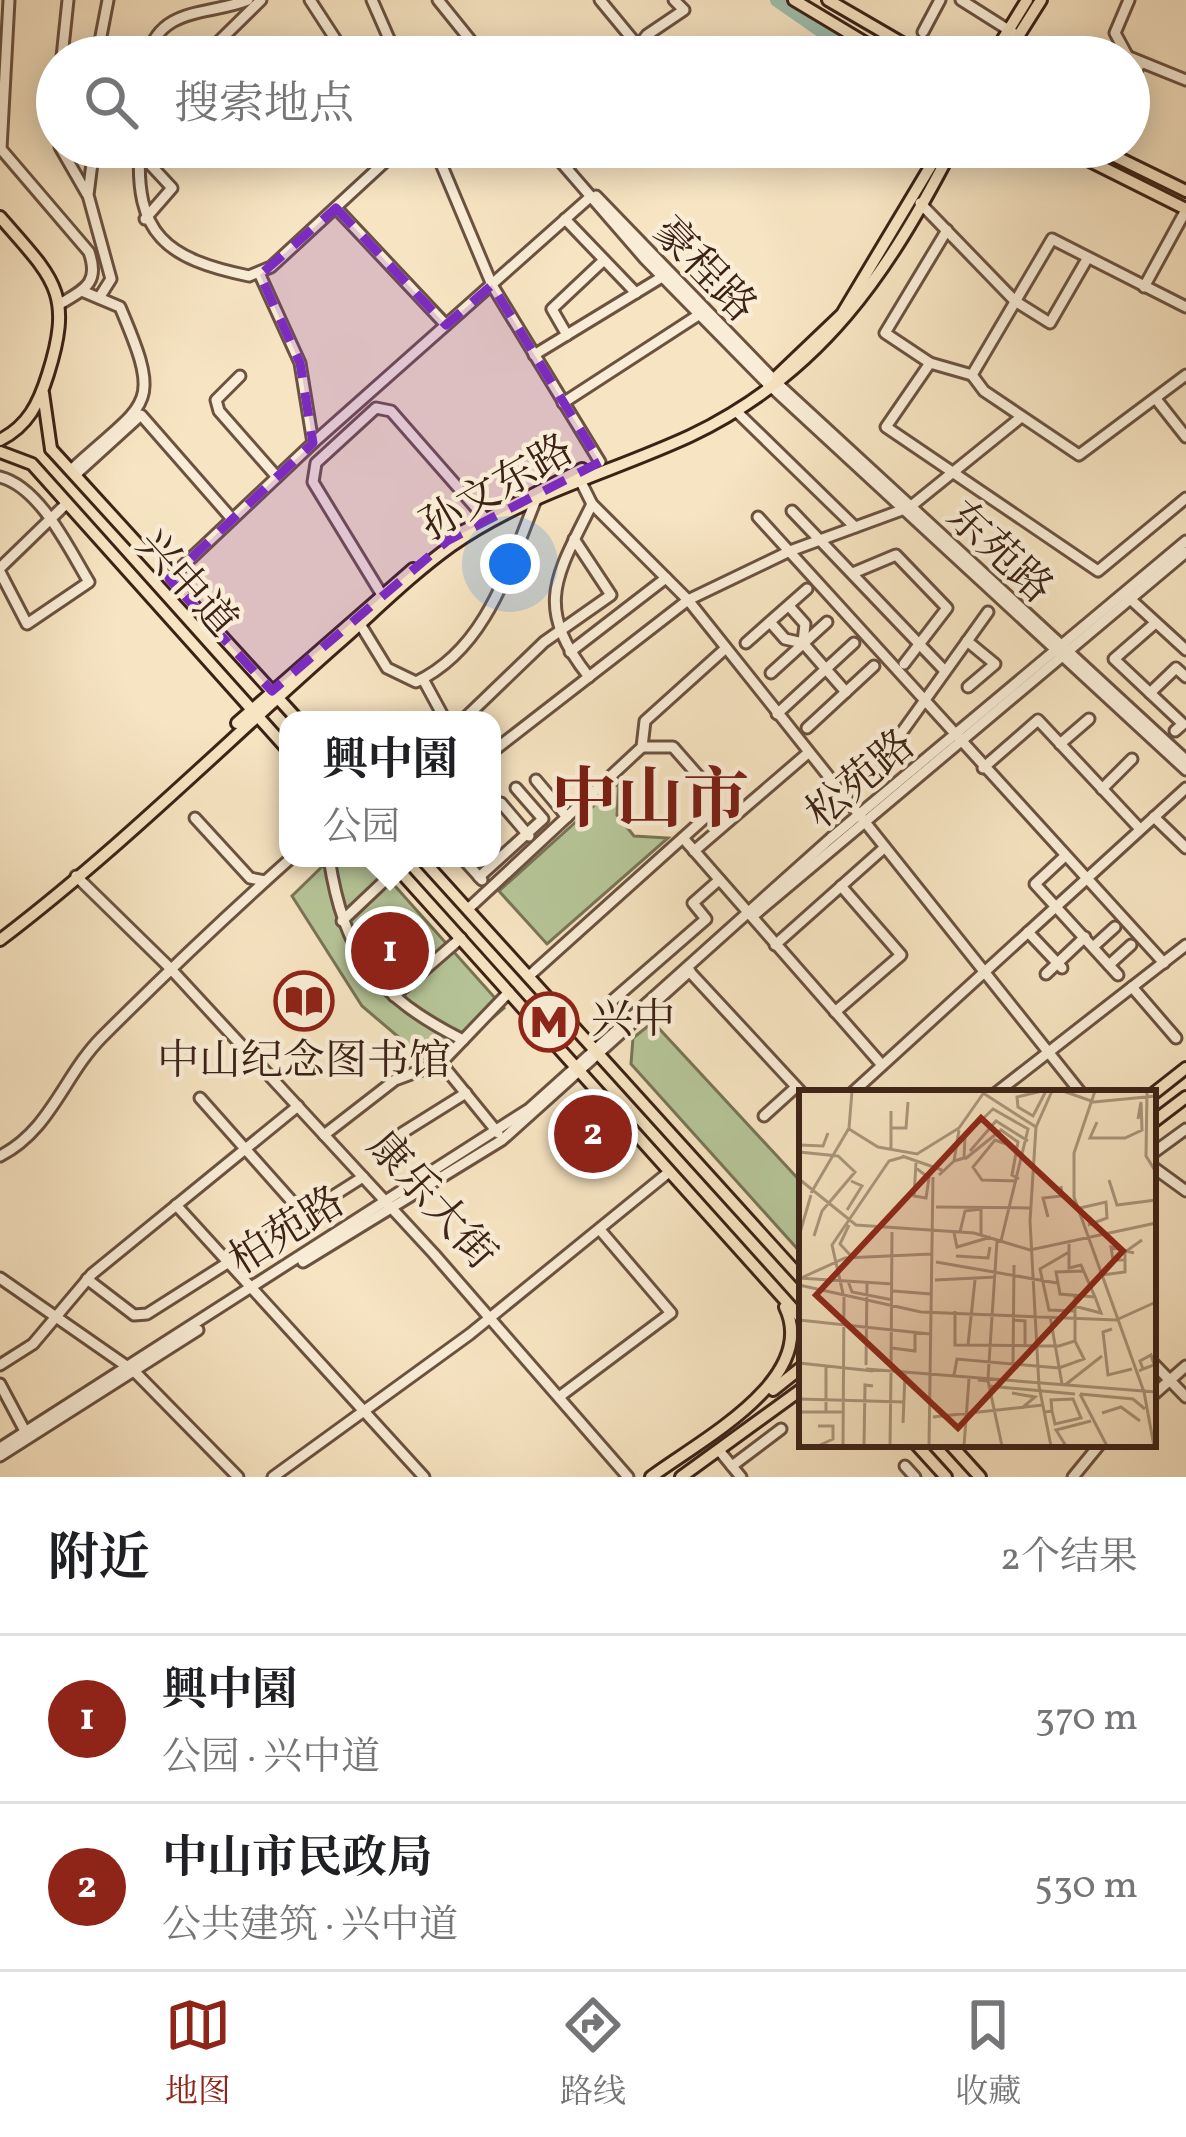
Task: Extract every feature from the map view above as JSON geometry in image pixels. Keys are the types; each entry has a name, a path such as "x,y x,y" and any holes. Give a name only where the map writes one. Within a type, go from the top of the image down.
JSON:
{"main road":[{"path":"794,0 854,36"},
{"path":"828,0 882,36"},
{"path":"1012,36 1027,0"},
{"path":"1010,36 1041,0"},
{"name":"孙文东路","path":"918,202 933,168"},
{"name":"孙文东路","path":"577,474 688,437 736,411 848,320 940,168"},
{"path":"1103,168 1186,210"},
{"path":"1139,168 1186,191"},
{"path":"0,217 46,270 63,325 43,391 23,424 0,440"},
{"name":"孙文东路","path":"275,694 382,595 484,517 601,462 685,430 772,383"},
{"path":"0,452 32,464 42,449 51,448 43,391"},
{"name":"兴中道","path":"51,448 290,711"},
{"name":"兴中道","path":"32,464 279,740"},
{"name":"孙文东路","path":"0,936 78,877 254,712 451,546 538,493"},
{"path":"429,867 799,1277"},
{"path":"398,868 799,1316"},
{"path":"1156,1092 1186,1068"},
{"path":"1156,1120 1186,1097"},
{"path":"652,1477 757,1402 789,1358 792,1322 778,1294"},
{"path":"662,1477 799,1368"},
{"path":"681,1477 799,1391"},
{"path":"694,1477 769,1413 799,1403"},
{"path":"919,1447 946,1477"},
{"path":"953,1447 980,1477"}],"street":[{"path":"9,0 2,149 89,253 96,271 82,291 60,304"},
{"path":"64,36 68,0"},
{"path":"101,36 107,0"},
{"path":"156,36 175,17 248,0"},
{"path":"224,36 261,0"},
{"path":"310,0 333,36"},
{"path":"372,0 388,36"},
{"path":"434,0 463,36"},
{"path":"600,0 630,36"},
{"path":"648,36 671,14 684,10 674,0"},
{"path":"922,32 940,0"},
{"path":"961,0 1013,33"},
{"path":"1117,36 1130,0"},
{"path":"1150,67 1186,80"},
{"path":"73,168 88,195 111,279 99,298"},
{"path":"88,195 91,168"},
{"path":"142,168 139,204 145,219 182,256 260,274"},
{"path":"145,219 172,188 153,168"},
{"path":"260,274 379,168"},
{"path":"443,168 492,285 601,462"},
{"name":"豪程路","path":"567,168 662,277 772,383"},
{"name":"豪程路","path":"570,168 772,383"},
{"path":"169,579 313,443 589,198"},
{"path":"918,202 1015,301 1050,323 1087,259"},
{"path":"336,208 446,326"},
{"path":"1144,286 1186,210"},
{"path":"565,219 636,293"},
{"path":"947,230 885,333 930,363 972,375 984,391 1079,455 1186,374"},
{"path":"972,375 1052,239 1186,307"},
{"path":"567,335 552,309 604,260"},
{"path":"260,274 300,363 313,443"},
{"path":"534,355 662,277"},
{"path":"73,472 142,404 148,373 120,308 82,291"},
{"path":"563,403 700,314"},
{"path":"930,363 886,427 1098,571 1186,497"},
{"path":"240,376 216,400 218,411 277,477"},
{"name":"东苑路","path":"772,383 1186,770"},
{"path":"1156,399 1186,436"},
{"path":"382,595 313,482 316,463 376,408 391,411 484,517"},
{"path":"736,411 855,527"},
{"path":"73,472 141,416 232,520"},
{"path":"501,745 688,600 790,551 907,508 1021,418"},
{"path":"577,474 592,504 688,600 860,820 987,969 1079,1090"},
{"path":"0,477 16,482 57,529 88,582 27,624 0,570 67,503"},
{"path":"360,624 395,676 423,679 484,622 538,493"},
{"path":"589,677 558,631 553,590 592,504"},
{"path":"792,511 945,671"},
{"path":"758,517 1163,963"},
{"path":"472,711 558,631 611,595 574,539"},
{"path":"1126,595 1186,541"},
{"path":"1126,595 1186,552"},
{"path":"854,573 896,556 947,608 904,664"},
{"path":"570,652 666,578"},
{"path":"746,643 807,589"},
{"path":"1126,595 1153,625 1186,650"},
{"name":"松苑路","path":"599,1052 749,915 1126,595"},
{"path":"789,606 805,624 803,644"},
{"path":"853,779 902,733 988,612"},
{"path":"770,622 785,639 803,644 846,692"},
{"path":"771,673 827,622"},
{"path":"1153,625 1114,659 1182,726"},
{"path":"968,640 995,664 968,687"},
{"path":"777,714 854,643"},
{"path":"468,909 642,747 645,722 726,648"},
{"name":"东苑路","path":"1059,652 1186,760"},
{"path":"807,728 874,666"},
{"path":"1150,693 1176,668 1186,677"},
{"path":"423,679 435,711"},
{"path":"1060,744 1088,719"},
{"path":"983,768 1038,720 1140,830"},
{"path":"529,976 706,817 709,788 673,747 642,747"},
{"path":"694,851 808,753"},
{"path":"1102,788 1132,759"},
{"path":"536,780 567,817"},
{"path":"501,856 543,819 516,788"},
{"path":"856,1090 1186,788"},
{"path":"501,803 537,845"},
{"path":"1154,817 1186,848"},
{"path":"196,818 250,878 265,881"},
{"path":"682,838 882,1065"},
{"path":"776,945 884,848"},
{"path":"1064,857 1034,884 1118,975"},
{"path":"1,1154 30,1135 98,1040 281,867"},
{"path":"331,867 342,921 361,964 394,996 463,1040"},
{"path":"470,867 489,889"},
{"path":"478,877 489,867"},
{"path":"342,921 398,868"},
{"name":"康乐大街","path":"78,877 298,1106 628,1477"},
{"path":"613,1000 706,919 693,903 718,880"},
{"path":"835,1012 901,956 841,886"},
{"path":"1046,974 1115,927"},
{"path":"1028,932 1059,966"},
{"path":"394,996 460,938"},
{"path":"1109,965 1131,945"},
{"path":"999,1090 1186,945"},
{"path":"687,970 799,1090 764,1116"},
{"path":"1132,987 1176,1038"},
{"path":"324,1135 395,1080 441,1063 509,992"},
{"name":"柏苑路","path":"388,1205 502,1139 599,1052"},
{"path":"441,1063 498,1132"},
{"name":"柏苑路","path":"0,1452 388,1205 580,1070"},
{"path":"402,1133 466,1093"},
{"path":"200,1099 304,1215"},
{"path":"0,1365 33,1344 87,1279 298,1106"},
{"path":"1156,1152 1186,1129"},
{"path":"1156,1169 1186,1191"},
{"path":"272,1477 601,1231 670,1172"},
{"path":"87,1279 140,1315 363,1177"},
{"path":"176,1205 424,1477"},
{"path":"559,1397 671,1313 601,1231"},
{"path":"0,1278 132,1370 238,1477"},
{"path":"1156,1366 1186,1396"},
{"path":"1156,1392 1186,1366"},
{"name":"柏苑路","path":"0,1452 132,1370"},
{"path":"0,1384 26,1433"},
{"path":"732,1466 781,1429"},
{"path":"1073,1477 1098,1447"},
{"path":"722,1454 741,1477"},
{"path":"905,1466 915,1477"}],"highlighted area":[{"path":"336,208 446,325 492,285 600,462 447,541 272,691 169,579 313,443 300,363 260,275"}],"green space":[{"path":"619,783 617,815 634,836 668,838 547,944 499,891"},
{"path":"322,867 378,867 504,1008 435,1068 362,1006 292,896"},
{"path":"653,1022 799,1180 799,1251 631,1064 633,1038"}],"waterway":[{"path":"777,0 829,36"}],"place":[{"name":"興中園","path":"390,951"},
{"name":"中山纪念图书馆","path":"304,1001"},
{"name":"兴中","path":"549,1022"},
{"name":"中山市民政局","path":"593,1134"}],"district":[{"name":"中山市","path":"650,804"}]}
